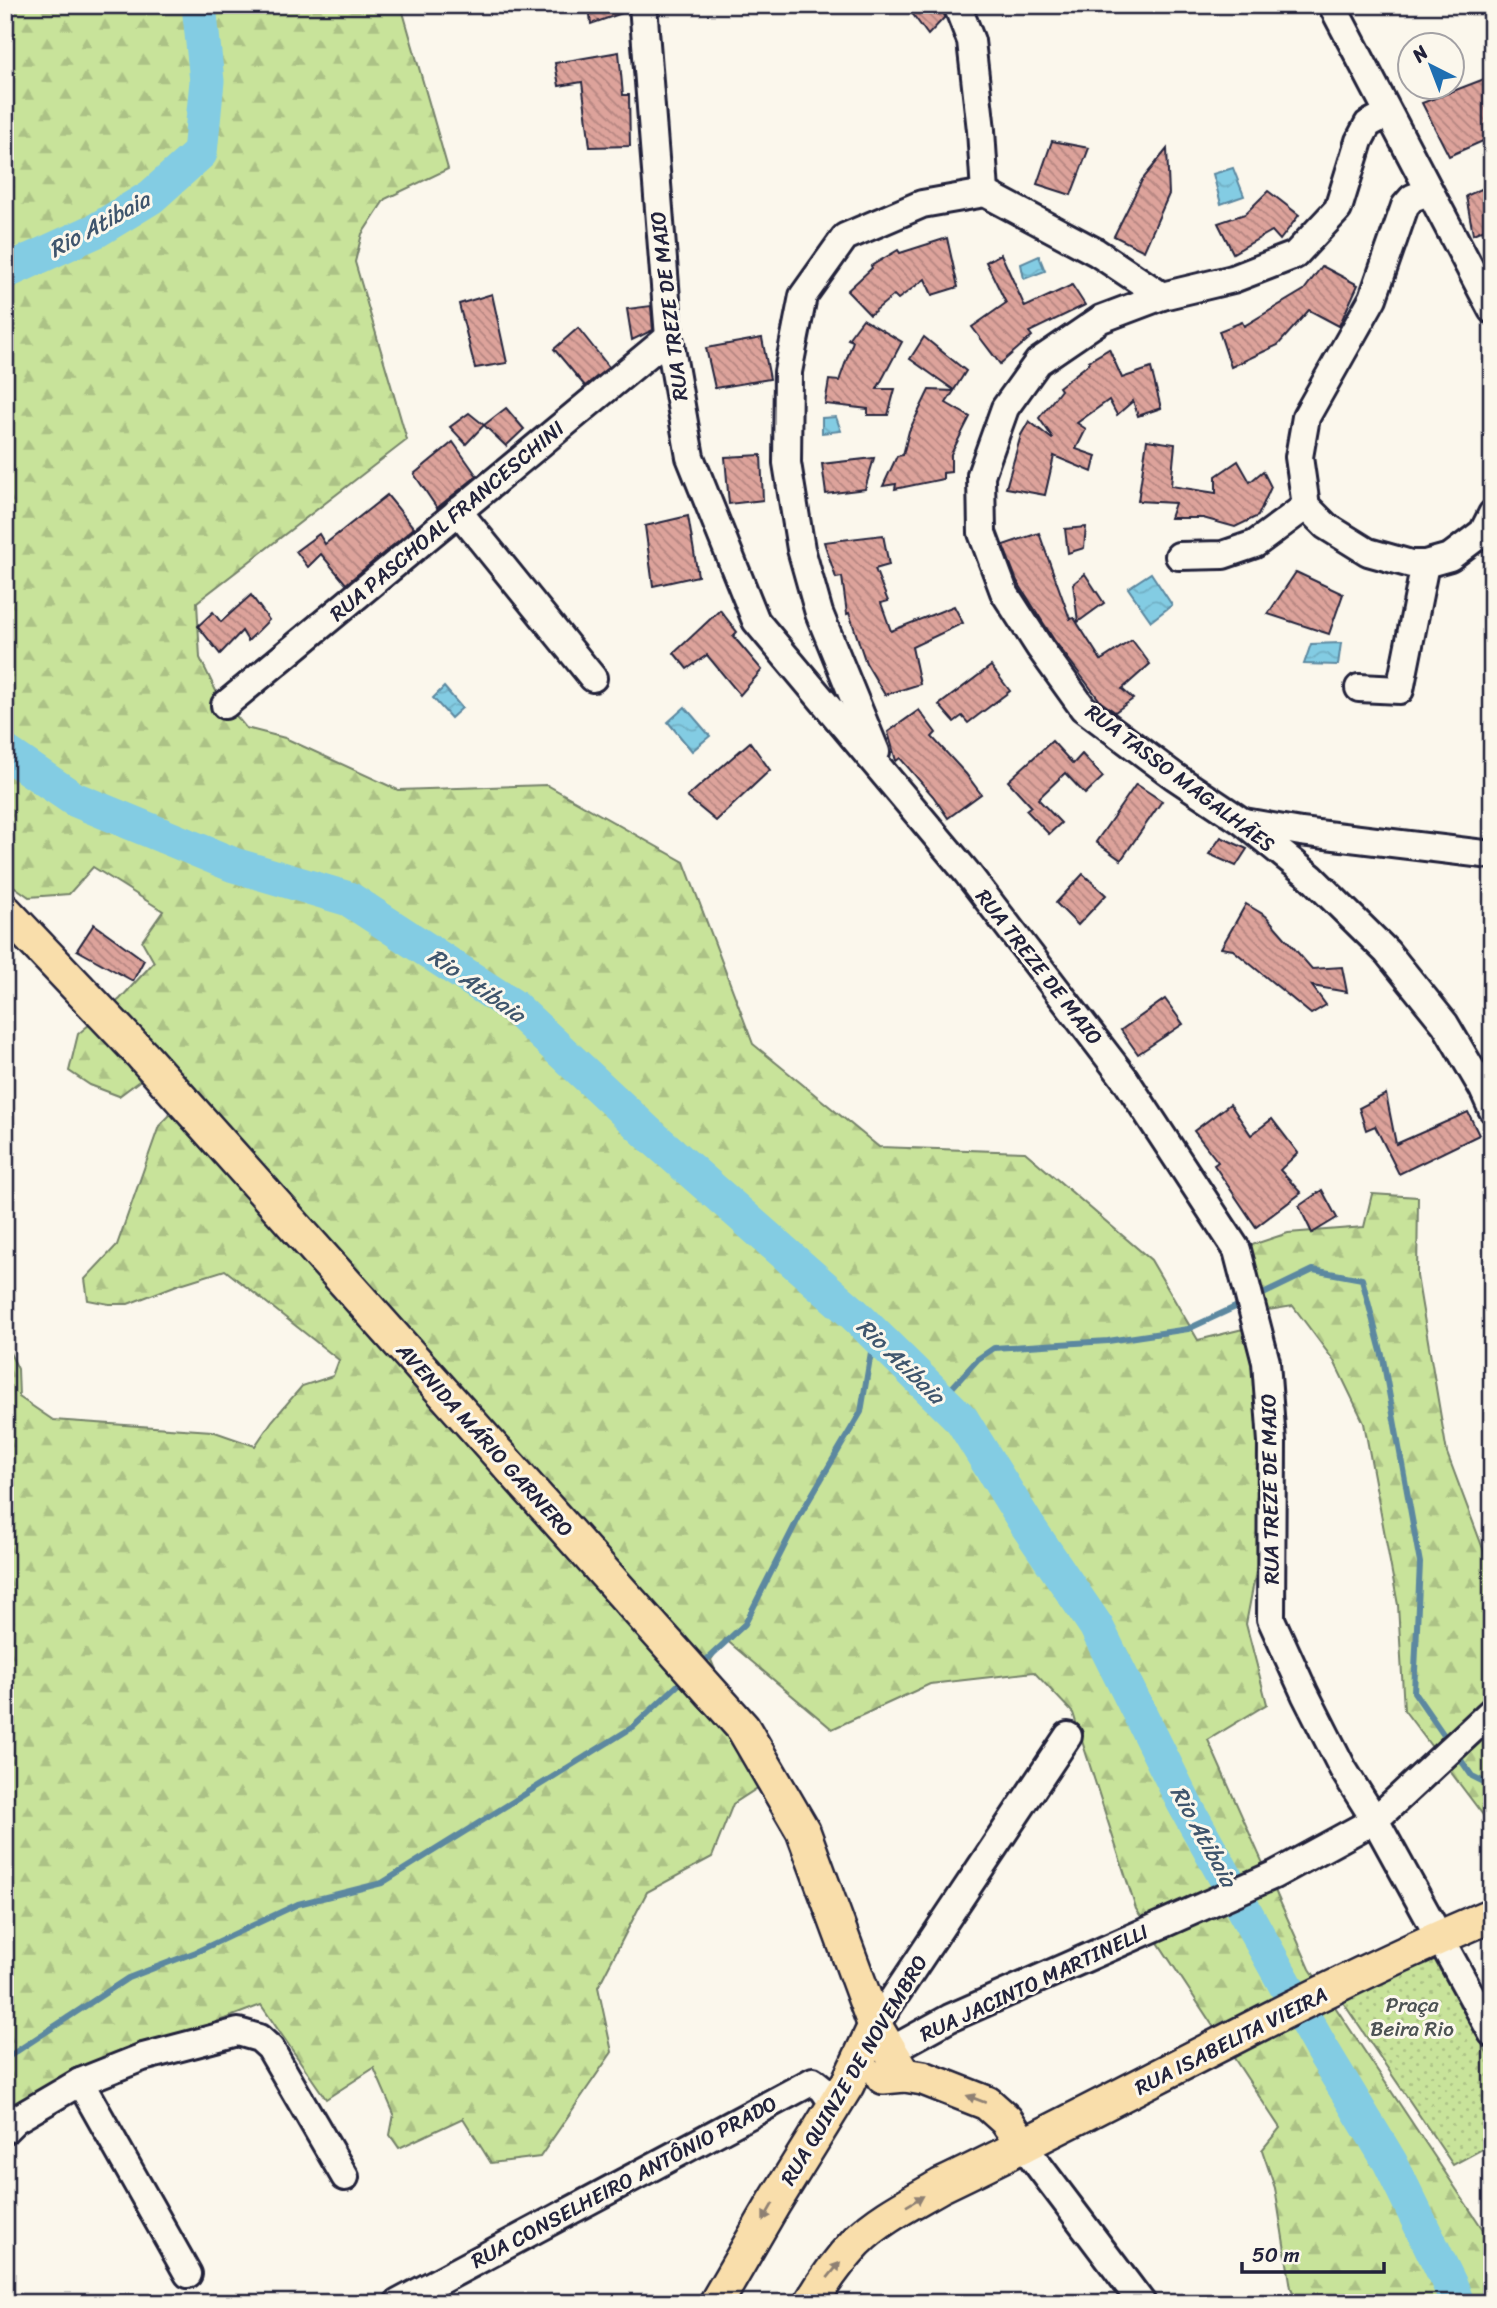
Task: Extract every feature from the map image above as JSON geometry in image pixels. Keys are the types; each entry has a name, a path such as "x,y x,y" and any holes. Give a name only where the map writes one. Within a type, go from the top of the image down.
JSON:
{"main road":[{"name":"AVENIDA MÁRIO GARNERO","path":"5,911 142,1055 743,1728 803,1831 890,2051"},
{"name":"RUA ISABELITA VIEIRA","path":"811,2303 858,2240 884,2220 940,2186 1440,1937 1492,1915"},
{"name":"RUA QUINZE DE NOVEMBRO","path":"731,2294 831,2090 890,2051"},
{"path":"831,2090 872,2079 890,2051 923,2078 987,2103 1006,2120 1023,2145"}],"street":[{"name":"RUA TREZE DE MAIO","path":"643,5 668,337 690,457 756,621 968,874 1125,1079 1237,1250 1266,1362 1272,1442 1271,1619 1343,1769 1375,1820 1492,2033"},
{"path":"957,5 971,41 985,193"},
{"path":"1332,5 1492,310"},
{"name":"RUA TASSO MAGALHÃES","path":"1387,114 1368,124 1359,141 1338,209 1295,255 1233,279 1162,296 1101,319 1038,362 1004,408 981,475 982,533 1004,592 1083,708 1174,776 1242,822 1311,877 1387,952 1445,1024 1492,1109"},
{"path":"1428,192 1412,198 1405,206 1373,298 1306,417 1299,457 1306,506 1326,526 1368,552 1411,564 1425,564 1450,557 1483,532 1492,514"},
{"path":"886,777 818,613 801,549 787,463 788,372 803,296 845,237 922,204 985,193 1096,252 1162,296"},
{"name":"RUA PASCHOAL FRANCESCHINI","path":"225,705 668,337"},
{"path":"1179,556 1223,555 1255,544 1306,506"},
{"path":"458,511 593,678"},
{"path":"1359,688 1400,690 1425,564"},
{"path":"1242,822 1301,832 1492,855"},
{"name":"RUA JACINTO MARTINELLI","path":"890,2051 950,2018 1274,1875 1375,1820 1492,1711"},
{"name":"RUA QUINZE DE NOVEMBRO","path":"890,2051 1068,1736"},
{"path":"5,2130 15,2120 80,2082 143,2057 238,2032 259,2038 270,2048 345,2177"},
{"path":"80,2082 188,2274"},
{"name":"RUA CONSELHEIRO ANTÔNIO PRADO","path":"398,2303 831,2090"},
{"path":"1023,2145 1142,2303"}],"green space":[{"path":"5,5 401,5 448,169 385,199 362,234 355,262 407,440 197,602 200,658 216,691 246,728 285,738 398,790 547,785 684,862 753,1044 879,1147 1025,1152 1151,1260 1198,1340 1247,1328 1265,1437 1260,1550 1246,1624 1267,1704 1208,1740 1310,1969 1492,2243 1492,2303 1298,2303 1291,2288 1275,2188 1262,2150 1280,2128 1136,1909 1073,1713 1034,1672 930,1684 832,1729 725,1639 711,1660 762,1785 733,1804 712,1857 647,1892 598,1987 612,2052 540,2157 491,2163 463,2118 399,2148 390,2135 394,2114 374,2068 326,2099 261,2005 93,2069 5,2116 5,1343 18,1369 19,1397 53,1420 212,1431 255,1446 302,1386 333,1376 339,1360 225,1270 128,1304 88,1300 85,1279 117,1245 159,1126 177,1108 146,1076 119,1096 90,1085 69,1071 78,1034 120,999 154,962 142,941 163,911 93,867 69,894 29,897 5,880"},
{"path":"1372,1194 1418,1197 1417,1276 1447,1453 1488,1562 1492,1621 1492,1810 1483,1815 1404,1710 1398,1605 1364,1423 1334,1361 1293,1306 1262,1311 1237,1250 1288,1233 1364,1227"},
{"name":"Praça Beira Rio","path":"1432,1951 1492,2062 1492,2144 1453,2165 1340,1998"}],"water":[{"path":"1233,168 1244,196 1221,204 1213,174"},
{"path":"1039,256 1045,271 1024,279 1021,264"},
{"path":"836,417 841,431 822,433 822,418"},
{"path":"1151,573 1172,605 1151,621 1128,588"},
{"path":"1341,643 1338,665 1304,664 1311,644"},
{"path":"444,687 462,708 451,718 433,698"},
{"path":"685,707 710,736 692,751 668,722"}],"building":[{"path":"589,5 627,5 628,11 591,24"},
{"path":"906,5 941,5 945,17 928,35"},
{"path":"619,52 623,95 629,95 630,146 590,147 582,82 559,86 555,63"},
{"path":"1492,76 1492,137 1449,156 1422,103 1466,102 1466,86"},
{"path":"1052,141 1089,148 1071,195 1037,184"},
{"path":"1167,149 1169,194 1144,251 1114,236 1142,180"},
{"path":"1492,184 1492,226 1473,234 1466,196"},
{"path":"1268,191 1299,215 1280,240 1272,231 1233,253 1218,223 1245,214"},
{"path":"947,238 958,287 932,295 925,279 898,299 894,295 870,315 847,291 872,268 871,266 898,250 900,253"},
{"path":"1001,254 1025,307 1072,285 1085,305 1029,332 1032,336 1000,364 972,327 1006,303 986,262"},
{"path":"1322,266 1358,285 1339,326 1309,310 1278,345 1231,367 1219,331 1242,322 1244,326 1304,290"},
{"path":"492,294 507,363 475,368 459,304"},
{"path":"651,306 653,330 632,340 627,309"},
{"path":"863,319 902,342 877,389 895,389 888,415 868,415 868,409 825,404 829,380 839,381 853,341 848,339"},
{"path":"578,328 609,367 585,386 554,349"},
{"path":"924,337 966,371 954,390 910,359"},
{"path":"762,338 770,379 715,388 706,348"},
{"path":"1109,349 1122,378 1151,368 1161,408 1138,416 1133,401 1117,415 1109,400 1077,423 1086,429 1076,449 1096,456 1092,472 1054,456 1045,495 1006,488 1021,435 1029,421 1052,439 1039,418 1061,390 1059,387 1090,363 1089,361"},
{"path":"929,390 954,391 946,403 970,417 951,454 951,472 943,473 943,479 895,489 896,484 883,486 897,456 903,455 909,431"},
{"path":"506,408 524,429 506,446 484,425"},
{"path":"469,413 484,425 466,444 450,427"},
{"path":"1147,440 1175,444 1171,486 1216,493 1216,476 1238,461 1250,482 1263,471 1271,487 1258,516 1235,527 1203,518 1170,518 1175,503 1138,501"},
{"path":"453,442 477,476 437,508 414,474"},
{"path":"761,455 763,500 729,504 725,457"},
{"path":"874,458 865,489 826,494 822,464"},
{"path":"387,495 414,528 346,584 321,554 308,567 296,551 319,534 325,544"},
{"path":"688,516 698,576 653,586 645,526"},
{"path":"1086,527 1084,548 1068,553 1065,529"},
{"path":"1039,533 1070,619 1074,618 1101,660 1132,640 1150,664 1122,689 1133,699 1115,712 1101,702 1054,640 1017,581 1003,545"},
{"path":"883,535 889,565 875,569 888,601 881,603 891,631 954,606 963,623 912,647 920,684 885,695 866,663 849,613 847,614 842,577 836,578 824,542"},
{"path":"1296,572 1343,594 1329,634 1268,614"},
{"path":"1085,574 1104,603 1078,622 1073,584"},
{"path":"251,595 269,620 248,641 242,631 220,654 198,626 213,612 221,622"},
{"path":"720,610 737,632 733,636 762,670 740,695 707,655 687,669 674,653"},
{"path":"991,666 1010,691 968,723 962,716 954,722 939,705"},
{"path":"919,710 936,733 932,737 981,794 948,818 900,758 896,761 888,732"},
{"path":"1052,741 1073,764 1082,754 1103,777 1085,794 1065,773 1038,799 1061,823 1049,834 1026,810 1031,806 1008,781"},
{"path":"750,742 770,770 716,821 687,797"},
{"path":"1136,784 1162,801 1121,860 1096,842"},
{"path":"1221,837 1247,849 1236,866 1209,854"},
{"path":"1083,874 1106,895 1078,925 1056,903"},
{"path":"1246,904 1266,916 1312,969 1342,967 1347,992 1312,986 1326,1005 1311,1014 1233,950 1221,948"},
{"path":"94,924 144,960 133,981 77,950"},
{"path":"1165,999 1183,1024 1138,1054 1121,1030"},
{"path":"1386,1094 1396,1144 1468,1112 1479,1135 1399,1174 1375,1126 1366,1130 1359,1108"},
{"path":"1230,1104 1251,1135 1272,1119 1298,1153 1280,1170 1301,1193 1256,1227 1214,1165 1218,1162 1194,1131"},
{"path":"1322,1190 1337,1218 1312,1233 1299,1206"}],"waterway":[{"name":"Rio Atibaia","path":"5,272 97,230 151,197 200,153 207,81 199,5"},
{"name":"Rio Atibaia","path":"5,752 74,799 234,865 349,899 514,1007 648,1133 853,1313 962,1420 1027,1525 1096,1626 1184,1803 1321,2048 1390,2162 1457,2303"},
{"path":"1257,1297 1313,1270 1362,1279 1383,1359 1420,1563 1414,1692 1450,1744"},
{"path":"941,1400 978,1359 994,1348 1108,1341 1188,1329 1244,1303"},
{"path":"705,1661 745,1624 800,1515 861,1412 874,1334"},
{"path":"5,2059 128,1978 196,1952 298,1904 382,1883 633,1727 679,1684"},
{"path":"1456,1753 1472,1776 1492,1786"}]}
